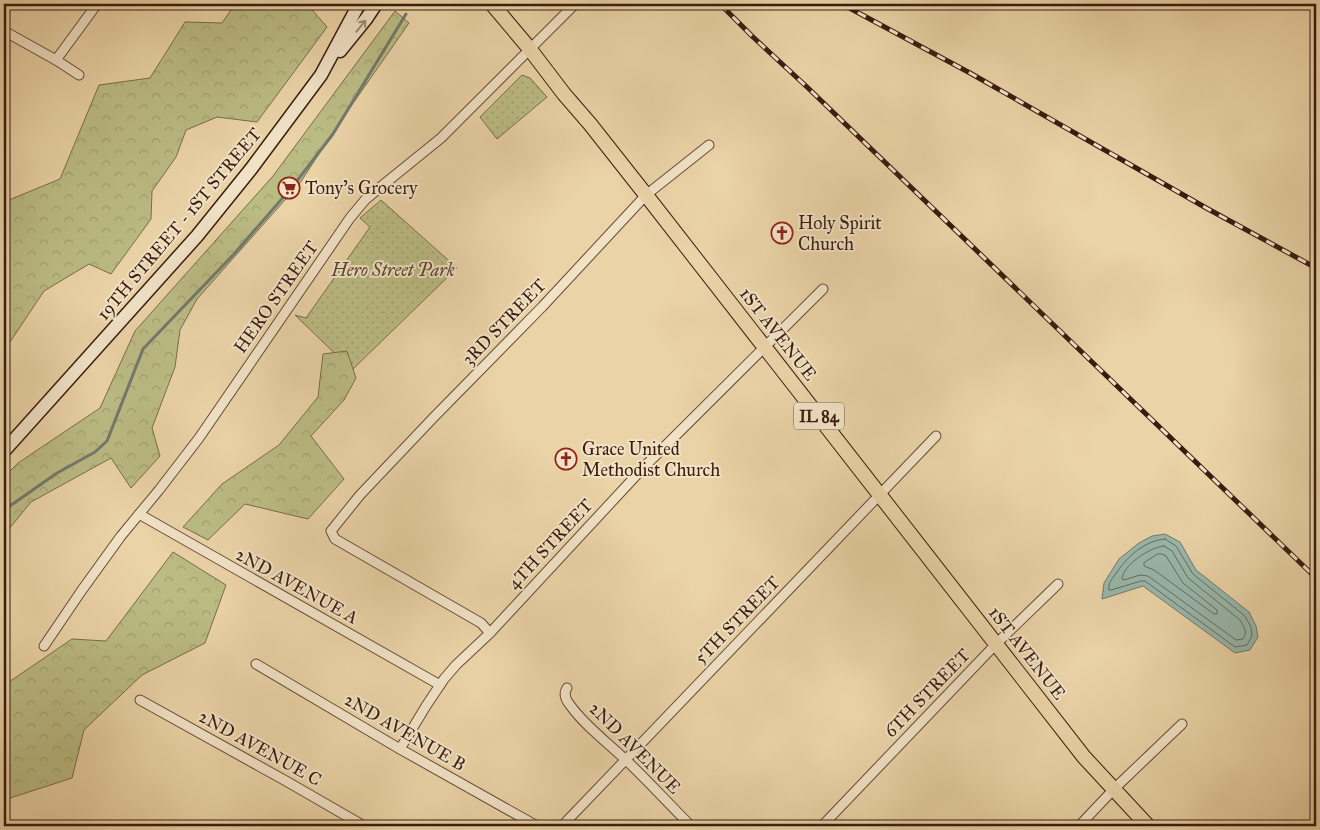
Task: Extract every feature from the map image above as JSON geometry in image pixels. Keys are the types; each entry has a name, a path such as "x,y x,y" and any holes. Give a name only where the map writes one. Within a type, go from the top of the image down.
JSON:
{"main road":[{"name":"19TH STREET - 1ST STREET","path":"4,451 197,236 257,162 321,74 359,4"},
{"path":"321,74 376,4"},
{"name":"1ST AVENUE","path":"492,4 590,124 1084,756 1148,826"}],"street":[{"path":"56,60 97,4"},
{"name":"HERO STREET","path":"44,646 82,590 138,514 199,438 350,218 365,200 441,138 575,4"},
{"path":"4,31 79,75"},
{"name":"3RD STREET","path":"490,632 481,624 335,539 331,531 373,481 542,307 646,196 709,145"},
{"name":"4TH STREET","path":"400,749 440,685 456,665 490,632 644,467 823,289"},
{"name":"5TH STREET","path":"562,826 936,436"},
{"name":"2ND AVENUE A","path":"138,514 440,685"},
{"name":"6TH STREET","path":"822,826 996,644 1058,584"},
{"name":"2ND AVENUE B","path":"256,664 400,749 537,826"},
{"name":"2ND AVENUE","path":"567,688 565,691 566,697 574,710 598,736 626,760 691,826"},
{"name":"2ND AVENUE C","path":"140,700 364,826"},
{"path":"1079,826 1114,789 1182,724"}],"green space":[{"path":"235,4 307,4 327,27 257,122 217,117 186,130 176,157 152,191 151,219 111,274 89,264 44,291 4,351 4,202 60,179 99,85 150,78 185,22 222,23"},
{"path":"395,11 409,23 300,183 197,299 180,330 175,367 152,428 160,456 131,488 111,458 31,502 4,535 4,477 18,463 100,408 135,331 273,176"},
{"path":"522,75 530,78 547,97 497,139 480,117"},
{"name":"Hero Street Park","path":"381,200 457,268 352,370 295,315 306,318 370,227 360,218"},
{"path":"347,351 356,378 344,400 311,436 344,479 308,519 245,504 208,540 183,527 222,484 279,445 318,397 323,354"},
{"path":"173,552 226,585 205,643 142,675 84,730 72,778 4,800 4,681 9,682 72,639 106,641"}],"water":[{"path":"1165,534 1180,542 1196,570 1249,612 1256,626 1258,637 1250,650 1235,653 1143,586 1102,599 1104,583 1119,559 1139,543 1152,536"}],"waterway":[{"path":"4,512 57,473 95,452 107,441 143,349 234,254 293,186 333,134 406,14"}],"railway":[{"path":"720,4 1316,578"},
{"path":"842,4 970,73 1208,209 1316,268"}],"place":[{"name":"Tony's Grocery","path":"289,188"},
{"name":"Holy Spirit Church","path":"782,233"},
{"name":"Grace United Methodist Church","path":"566,459"}]}
